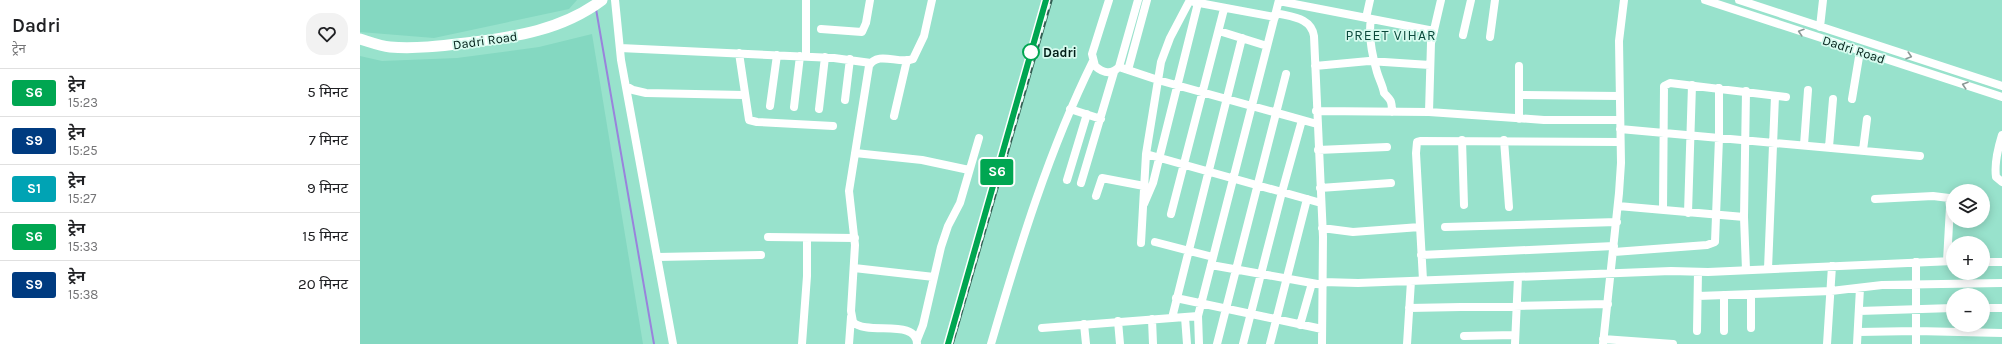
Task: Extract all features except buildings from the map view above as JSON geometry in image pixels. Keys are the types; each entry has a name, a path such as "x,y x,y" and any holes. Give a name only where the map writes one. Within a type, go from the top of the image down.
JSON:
{"main road":[{"name":"Dadri Road","path":"360,39 388,47 430,47 496,39 541,30 564,23 593,4"}],"street":[{"path":"615,0 626,86 673,344"},
{"path":"794,107 803,56 806,0"},
{"path":"821,29 862,32 866,23 870,0"},
{"path":"620,48 803,56 871,62 880,59 907,60 913,59 924,36 932,0"},
{"path":"1109,0 1092,54 1093,61 1100,70 1108,73 1116,69 1128,70 1158,80 1317,124"},
{"path":"1081,183 1138,0"},
{"path":"1128,70 1147,0"},
{"path":"1141,243 1146,154 1158,80 1166,47 1189,0 1224,9 1304,20 1312,27 1314,36 1322,228 1322,344"},
{"path":"1199,344 1198,316 1201,303 1279,0 1434,31"},
{"path":"1370,0 1368,18 1369,36 1384,93 1392,102 1392,112"},
{"path":"1429,112 1430,65 1434,31 1441,0"},
{"path":"1463,35 1471,0"},
{"path":"1490,37 1495,0"},
{"path":"1624,0 1618,41 1620,120 1618,206 1603,341 1673,344"},
{"name":"Dadri Road","path":"1705,0 2002,98"},
{"name":"Dadri Road","path":"1739,0 2002,86"},
{"path":"1820,27 1822,0"},
{"path":"1143,206 1149,194 1179,86 1198,3"},
{"path":"1171,214 1224,9"},
{"path":"1219,31 1267,46"},
{"path":"1172,318 1188,250 1228,99 1242,38"},
{"path":"1852,100 1860,52"},
{"path":"739,53 747,117 751,121 833,126"},
{"path":"770,106 777,55"},
{"path":"819,110 825,58"},
{"path":"845,100 850,59"},
{"path":"894,116 907,60"},
{"path":"992,344 1030,222 1070,109 1093,61"},
{"path":"849,344 855,238 849,191 869,66 871,62"},
{"path":"1315,66 1375,62 1430,65"},
{"path":"1518,66 1519,119"},
{"path":"1217,344 1286,74"},
{"path":"1662,210 1664,86 1670,83 1786,97"},
{"path":"1688,212 1692,85"},
{"path":"626,86 633,90 646,93 744,95"},
{"path":"1421,255 1614,249 1712,244 1716,239 1719,88"},
{"path":"1804,145 1808,90"},
{"path":"1746,91 1744,217 1746,270"},
{"path":"1519,96 1619,96"},
{"path":"1768,269 1775,96"},
{"path":"1829,147 1833,99"},
{"path":"1070,109 1101,119"},
{"path":"1316,111 1429,112 1519,119 1620,120"},
{"path":"1067,180 1087,114"},
{"path":"1863,150 1867,119"},
{"path":"1243,344 1302,120"},
{"path":"1620,129 1920,156"},
{"path":"2002,135 1998,147 1995,172 1996,177 2002,182"},
{"path":"917,342 946,233 960,203 979,138"},
{"path":"1462,140 1464,205"},
{"path":"1423,280 1416,154 1417,142 1504,140 1620,142"},
{"path":"1504,140 1510,207"},
{"path":"1318,150 1387,147"},
{"path":"855,152 922,160 969,170"},
{"path":"1146,154 1184,166 1321,203"},
{"path":"1096,196 1102,178 1144,186"},
{"path":"1320,188 1391,183"},
{"path":"1875,199 1933,196 1948,198 1950,207 1950,236"},
{"path":"1270,344 1307,199"},
{"path":"1618,206 1744,217"},
{"path":"1445,227 1617,222"},
{"path":"1322,228 1359,232 1420,227"},
{"path":"768,237 855,238"},
{"path":"802,344 807,238"},
{"path":"1155,242 1188,250 1212,261 1236,269 1312,283 1358,283 1671,271 1698,272 1946,261"},
{"path":"657,257 761,255"},
{"path":"1916,262 1916,344"},
{"path":"1990,262 2002,262"},
{"path":"1827,344 1832,266"},
{"path":"854,268 934,277"},
{"path":"1698,272 1698,331"},
{"path":"1516,344 1515,335 1518,277"},
{"path":"1407,344 1410,281"},
{"path":"1300,325 1312,283"},
{"path":"1698,296 1831,291 1916,283 2002,283"},
{"path":"1857,344 1860,288"},
{"path":"1751,294 1751,328"},
{"path":"1724,295 1724,330"},
{"path":"1176,298 1322,329"},
{"path":"1409,308 1608,304"},
{"path":"1859,311 1946,308"},
{"path":"1990,308 2002,308"},
{"path":"1042,328 1198,316"},
{"path":"851,317 853,322 860,326 909,331 917,342"},
{"path":"1185,317 1187,344"},
{"path":"1152,319 1153,344"},
{"path":"1118,321 1120,344"},
{"path":"1084,324 1086,344"},
{"path":"1858,332 1916,330 2002,333"},
{"path":"1464,336 1515,335"}],"shaded area":[{"path":"360,0 577,0 569,9 434,38 360,32"},
{"path":"592,34 643,344 360,344 360,56 382,61 457,58 539,47"}],"waterway":[{"path":"596,9 654,344"}],"railway":[{"path":"952,344 1051,0"}],"train":[{"name":"S6","path":"948,344 1046,0"}],"place":[{"name":"Dadri","path":"1031,52"}],"district":[{"name":"PREET VIHAR","path":"1391,35"}]}
